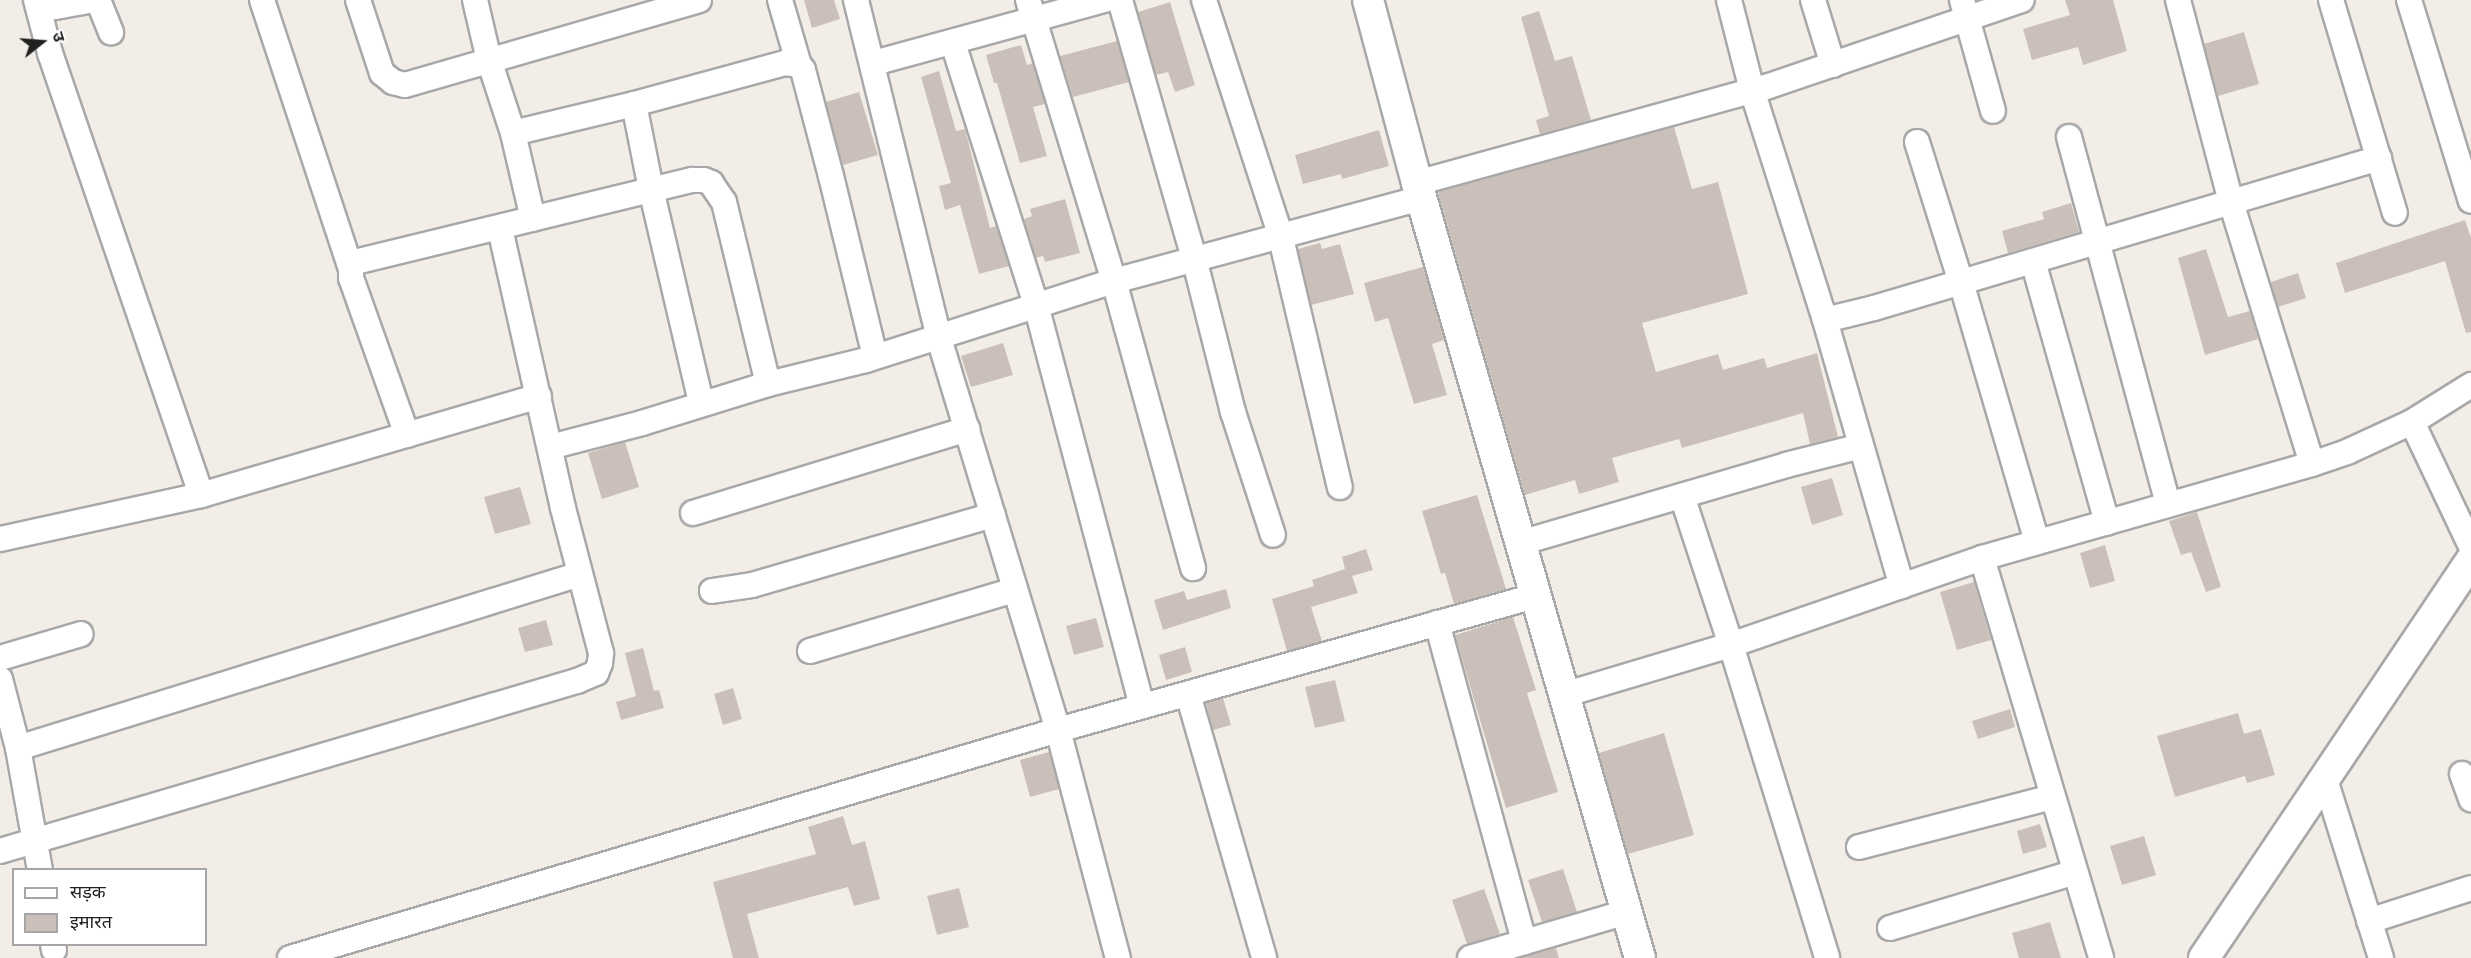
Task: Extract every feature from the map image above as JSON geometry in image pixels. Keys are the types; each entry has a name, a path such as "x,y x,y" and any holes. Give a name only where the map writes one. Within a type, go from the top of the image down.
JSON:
{"street":[{"path":"111,33 96,0 37,5 50,53 201,495"},
{"path":"262,0 351,269 351,279 407,435"},
{"path":"358,0 382,73 393,82 405,85 699,0"},
{"path":"780,0 831,176 875,356"},
{"path":"856,0 874,63 938,335 1058,730 1118,958"},
{"path":"874,63 953,43 1031,10 1105,0"},
{"path":"1120,0 1194,258 1233,412 1273,535"},
{"path":"1204,0 1280,234 1340,487"},
{"path":"1368,0 1419,191 1640,958"},
{"path":"1729,0 1752,90 1825,320 1902,586"},
{"path":"1814,0 1833,65"},
{"path":"550,447 642,423 768,384 875,356 1114,281 1280,234 1833,65 1964,10 2022,0"},
{"path":"2178,0 2231,202 2312,464"},
{"path":"2331,0 2395,213"},
{"path":"2409,0 2471,201"},
{"path":"481,1 489,60 513,133 533,219"},
{"path":"1031,10 1114,281 1193,568"},
{"path":"1964,10 1993,111"},
{"path":"953,43 1036,305 1142,706"},
{"path":"513,133 634,104 785,63 800,65"},
{"path":"634,104 651,189 702,403"},
{"path":"2069,137 2168,505"},
{"path":"1917,142 1962,282 2037,542"},
{"path":"1825,320 1962,282 2379,158"},
{"path":"351,269 355,262 365,259 501,228 651,189 704,180 717,189 724,202 768,384"},
{"path":"0,851 596,673 601,653 550,447 501,228"},
{"path":"2032,261 2107,523"},
{"path":"1563,695 1731,645 1982,558 2312,464 2349,451 2412,422 2471,385"},
{"path":"0,538 201,495 539,396"},
{"path":"2412,422 2471,546"},
{"path":"693,513 967,429"},
{"path":"1520,543 1861,446"},
{"path":"1682,496 1731,645 1827,958"},
{"path":"712,591 752,585 993,515"},
{"path":"1982,558 2101,958"},
{"path":"2204,958 2471,560"},
{"path":"18,748 580,574"},
{"path":"810,651 1016,590"},
{"path":"290,958 1058,730 1534,596"},
{"path":"1437,623 1524,942"},
{"path":"0,658 81,634"},
{"path":"0,679 5,722 18,748 40,868"},
{"path":"1188,694 1264,958"},
{"path":"2462,774 2471,799"},
{"path":"2324,776 2381,958"},
{"path":"1859,847 2052,797"},
{"path":"1890,928 2075,872"},
{"path":"2369,921 2471,888"},
{"path":"1470,958 1627,912"}],"building":[{"path":"804,0 834,0 840,19 812,28"},
{"path":"2065,0 2113,0 2127,51 2083,65 2078,47 2032,60 2023,29 2070,15"},
{"path":"1170,2 1195,85 1175,92 1168,72 1156,75 1138,12"},
{"path":"1539,11 1555,61 1572,56 1591,120 1540,134 1536,120 1549,116 1521,17"},
{"path":"2244,32 2259,84 2218,96 2204,44"},
{"path":"1117,41 1129,82 1073,97 1060,56"},
{"path":"1021,45 1027,65 1033,63 1045,104 1033,107 1047,156 1020,163 997,83 994,83 986,55"},
{"path":"939,71 956,131 965,129 990,228 996,226 1009,266 979,274 960,205 945,210 939,186 951,183 921,77"},
{"path":"859,92 878,155 843,165 826,102"},
{"path":"1674,127 1692,189 1718,182 1748,294 1642,323 1656,372 1718,354 1723,370 1764,358 1767,368 1817,353 1838,437 1810,444 1803,413 1682,448 1679,439 1612,458 1619,482 1579,494 1575,480 1525,495 1438,192"},
{"path":"1379,130 1389,166 1342,179 1341,174 1303,184 1295,155"},
{"path":"1065,199 1080,253 1045,262 1043,256 1036,258 1024,219 1032,216 1030,209"},
{"path":"2071,203 2079,232 2008,253 2002,231 2044,219 2042,212"},
{"path":"2465,220 2471,238 2471,332 2466,333 2445,261 2345,293 2336,263"},
{"path":"1320,243 1322,249 1340,244 1354,294 1311,305 1298,249"},
{"path":"2206,249 2228,317 2250,311 2258,339 2205,355 2178,258"},
{"path":"1423,267 1444,340 1432,344 1447,395 1414,404 1388,318 1375,322 1364,283"},
{"path":"2298,273 2306,298 2278,307 2271,282"},
{"path":"1003,343 1013,375 971,387 961,356"},
{"path":"625,442 639,487 602,499 588,453"},
{"path":"1832,478 1843,515 1812,525 1801,487"},
{"path":"520,487 531,524 495,534 484,497"},
{"path":"1477,495 1506,589 1454,604 1445,573 1441,574 1422,511"},
{"path":"2197,512 2221,587 2206,592 2191,552 2181,555 2169,521"},
{"path":"2105,545 2115,581 2090,588 2080,553"},
{"path":"1366,549 1373,570 1352,576 1358,593 1311,607 1322,641 1287,651 1272,599 1314,586 1312,580 1345,569 1342,557"},
{"path":"1974,582 1991,640 1957,650 1940,592"},
{"path":"1226,589 1231,608 1163,630 1154,600 1184,591 1187,600"},
{"path":"1513,617 1536,690 1527,693 1558,792 1506,808 1455,635"},
{"path":"1096,618 1104,647 1074,655 1066,626"},
{"path":"546,620 553,645 525,652 518,628"},
{"path":"1185,647 1192,672 1166,680 1159,655"},
{"path":"643,648 654,691 659,690 664,708 621,720 616,702 636,696 625,653"},
{"path":"1335,680 1345,721 1315,728 1305,687"},
{"path":"733,688 742,719 723,725 714,694"},
{"path":"1223,698 1231,725 1213,730 1206,703"},
{"path":"2010,709 2015,727 1978,739 1972,721"},
{"path":"2238,713 2244,734 2261,729 2275,775 2247,783 2245,776 2175,797 2157,736"},
{"path":"1664,733 1694,835 1628,854 1599,753"},
{"path":"1049,752 1059,789 1030,797 1020,760"},
{"path":"843,816 852,845 865,841 880,899 854,906 848,887 747,914 759,958 733,958 713,882 816,854 808,827"},
{"path":"2040,824 2047,847 2023,854 2017,831"},
{"path":"2144,836 2156,875 2122,885 2110,846"},
{"path":"1563,869 1577,912 1542,922 1528,880"},
{"path":"959,888 969,927 937,935 927,896"},
{"path":"1484,889 1500,934 1467,944 1452,900"},
{"path":"2050,922 2061,958 2019,958 2012,933"},
{"path":"1556,948 1559,958 1521,958"}]}
